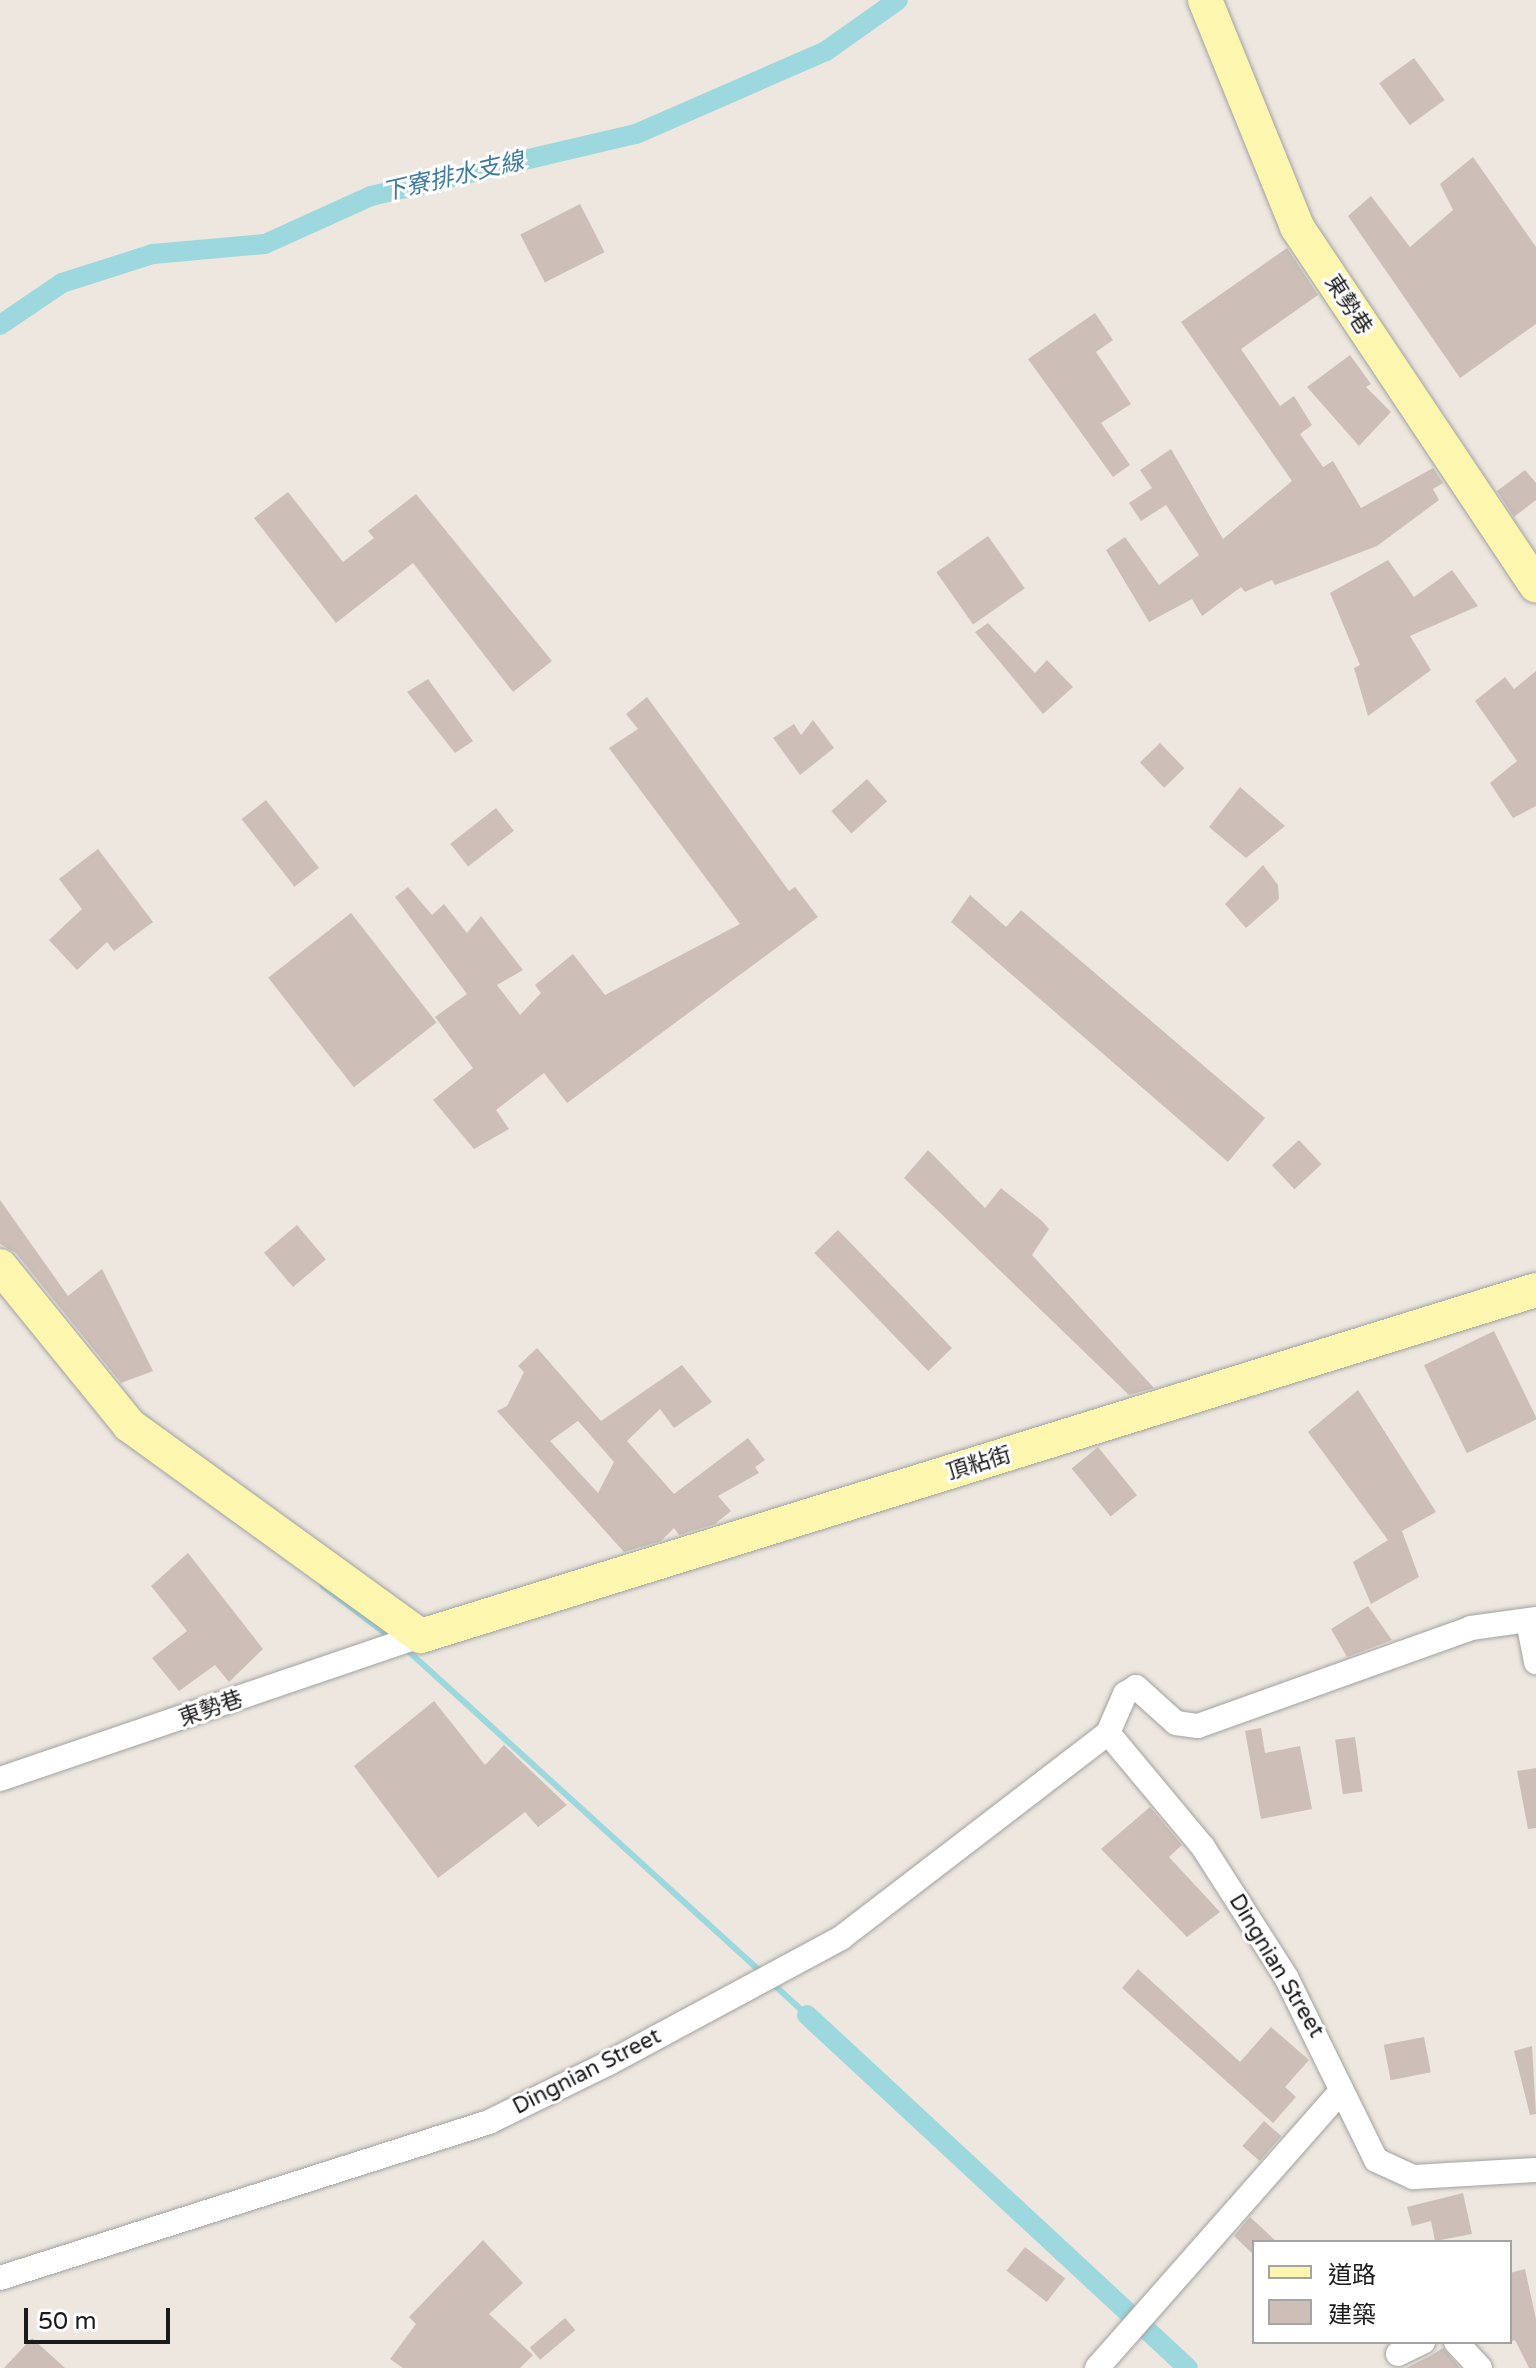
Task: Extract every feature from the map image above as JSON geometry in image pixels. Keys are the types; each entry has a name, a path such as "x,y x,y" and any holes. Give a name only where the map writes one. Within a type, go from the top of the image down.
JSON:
{"street":[{"name":"東勢巷","path":"1205,0 1297,227 1536,586"},
{"path":"0,1266 129,1425 421,1636"},
{"name":"頂粘街","path":"421,1636 1536,1290"},
{"path":"1532,1620 1536,1662"},
{"name":"Dingnian Street","path":"0,2278 489,2122 609,2063 841,1938 1108,1733 1125,1694 1136,1687 1176,1723 1198,1726 1471,1628 1532,1620"},
{"name":"東勢巷","path":"0,1779 421,1636"},
{"name":"Dingnian Street","path":"1108,1733 1211,1860 1323,2043 1340,2092 1376,2160 1398,2175 1536,2170"},
{"path":"1097,2368 1340,2092"},
{"path":"1398,2354 1419,2344"},
{"path":"1458,2344 1480,2368"}],"building":[{"path":"1414,58 1445,100 1410,125 1379,83"},
{"path":"1473,157 1536,247 1536,324 1460,378 1348,216 1371,196 1410,247 1453,210 1440,184"},
{"path":"580,204 605,252 545,283 520,234"},
{"path":"1287,248 1318,295 1241,349 1280,406 1294,396 1312,425 1300,434 1323,467 1333,461 1361,508 1433,468 1443,483 1433,489 1439,500 1377,546 1275,585 1272,580 1245,592 1241,587 1202,616 1192,599 1149,622 1106,550 1125,537 1159,585 1199,555 1166,505 1141,521 1129,503 1152,488 1140,470 1171,449 1223,539 1292,481 1181,322"},
{"path":"1095,313 1113,340 1096,352 1131,404 1101,423 1130,465 1113,477 1028,359"},
{"path":"1350,355 1371,384 1366,387 1391,412 1359,446 1307,387"},
{"path":"1525,470 1536,483 1536,500 1514,517 1497,491"},
{"path":"288,492 343,562 374,538 368,531 416,494 552,661 513,692 413,563 336,623 254,518"},
{"path":"988,536 1025,588 973,625 936,572"},
{"path":"1388,560 1414,597 1452,570 1478,606 1410,636 1431,670 1368,716 1354,668 1360,665 1330,593"},
{"path":"988,623 1035,673 1047,660 1073,687 1043,714 975,632"},
{"path":"1536,671 1536,806 1513,818 1490,783 1517,761 1475,701 1505,677 1514,689"},
{"path":"428,679 473,741 455,753 407,692"},
{"path":"647,697 789,891 795,887 818,917 567,1103 544,1073 496,1110 509,1129 474,1149 433,1100 473,1068 435,1017 467,994 395,897 408,887 432,915 444,904 467,933 481,916 523,970 497,985 520,1015 541,993 535,985 573,954 605,995 740,924 609,748 638,729 626,714"},
{"path":"813,720 834,748 800,775 773,738 794,724 801,735"},
{"path":"1160,743 1184,768 1164,788 1140,762"},
{"path":"867,779 887,801 851,833 831,811"},
{"path":"1240,787 1285,826 1246,858 1209,827"},
{"path":"266,800 319,868 295,887 242,819"},
{"path":"496,808 514,831 468,867 450,844"},
{"path":"98,849 153,922 114,951 107,942 77,970 49,940 82,909 59,879"},
{"path":"1263,865 1278,885 1279,899 1246,928 1225,904"},
{"path":"970,895 1006,927 1021,910 1265,1118 1228,1162 951,922"},
{"path":"351,913 437,1023 354,1087 268,978"},
{"path":"1299,1140 1322,1164 1294,1189 1272,1165"},
{"path":"928,1150 985,1208 1001,1188 1042,1221 1049,1229 1032,1255 1154,1388 1129,1395 904,1178"},
{"path":"0,1200 68,1296 102,1269 153,1371 121,1383 16,1253 0,1244"},
{"path":"297,1225 326,1259 293,1287 264,1253"},
{"path":"838,1230 952,1348 928,1371 814,1253"},
{"path":"1494,1331 1536,1420 1467,1453 1424,1365"},
{"path":"537,1348 601,1421 682,1365 712,1402 674,1428 660,1409 627,1441 674,1494 748,1438 765,1460 755,1467 759,1473 718,1496 731,1511 715,1524 679,1535 674,1528 661,1541 624,1552 497,1411 507,1406 524,1372 518,1366","holes":["578,1421 614,1462 598,1493 550,1441"]},
{"path":"1358,1390 1436,1512 1402,1531 1419,1577 1371,1604 1353,1562 1388,1540 1308,1432"},
{"path":"1098,1447 1137,1495 1111,1517 1072,1468"},
{"path":"188,1553 263,1649 229,1682 215,1665 179,1691 152,1658 187,1631 151,1586"},
{"path":"1368,1606 1392,1640 1347,1657 1331,1629"},
{"path":"434,1701 485,1765 504,1745 567,1805 538,1827 525,1812 438,1878 354,1766"},
{"path":"1261,1728 1265,1753 1300,1746 1312,1809 1261,1819 1245,1731"},
{"path":"1355,1737 1363,1791 1343,1794 1335,1740"},
{"path":"1536,1768 1536,1828 1528,1829 1517,1771"},
{"path":"1150,1807 1182,1845 1169,1857 1220,1912 1187,1937 1101,1849"},
{"path":"1138,1969 1240,2062 1271,2027 1309,2060 1285,2087 1296,2097 1273,2123 1122,1988"},
{"path":"1424,2037 1431,2072 1391,2080 1384,2045"},
{"path":"1532,2046 1536,2114 1530,2115 1514,2051"},
{"path":"1264,2121 1281,2136 1260,2161 1242,2146"},
{"path":"1463,2193 1472,2234 1435,2240 1431,2221 1412,2226 1407,2207"},
{"path":"1250,2217 1275,2240 1252,2240 1252,2253 1234,2236"},
{"path":"483,2240 523,2283 489,2314 533,2355 520,2368 403,2368 390,2359 416,2324 409,2317"},
{"path":"1025,2247 1065,2278 1047,2302 1007,2271"},
{"path":"1525,2269 1536,2319 1536,2368 1529,2368 1515,2340 1512,2341 1512,2272"},
{"path":"565,2318 575,2330 540,2360 530,2348"},
{"path":"32,2338 65,2368 4,2368"},
{"path":"1443,2348 1460,2368 1406,2368 1430,2356"}],"waterway":[{"name":"下寮排水支線","path":"0,325 62,283 153,254 265,244 371,196 636,134 826,51 898,0"},
{"path":"323,1586 394,1640"},
{"path":"406,1649 761,1972"},
{"path":"772,1983 807,2015"},
{"path":"807,2015 1188,2368"}]}
